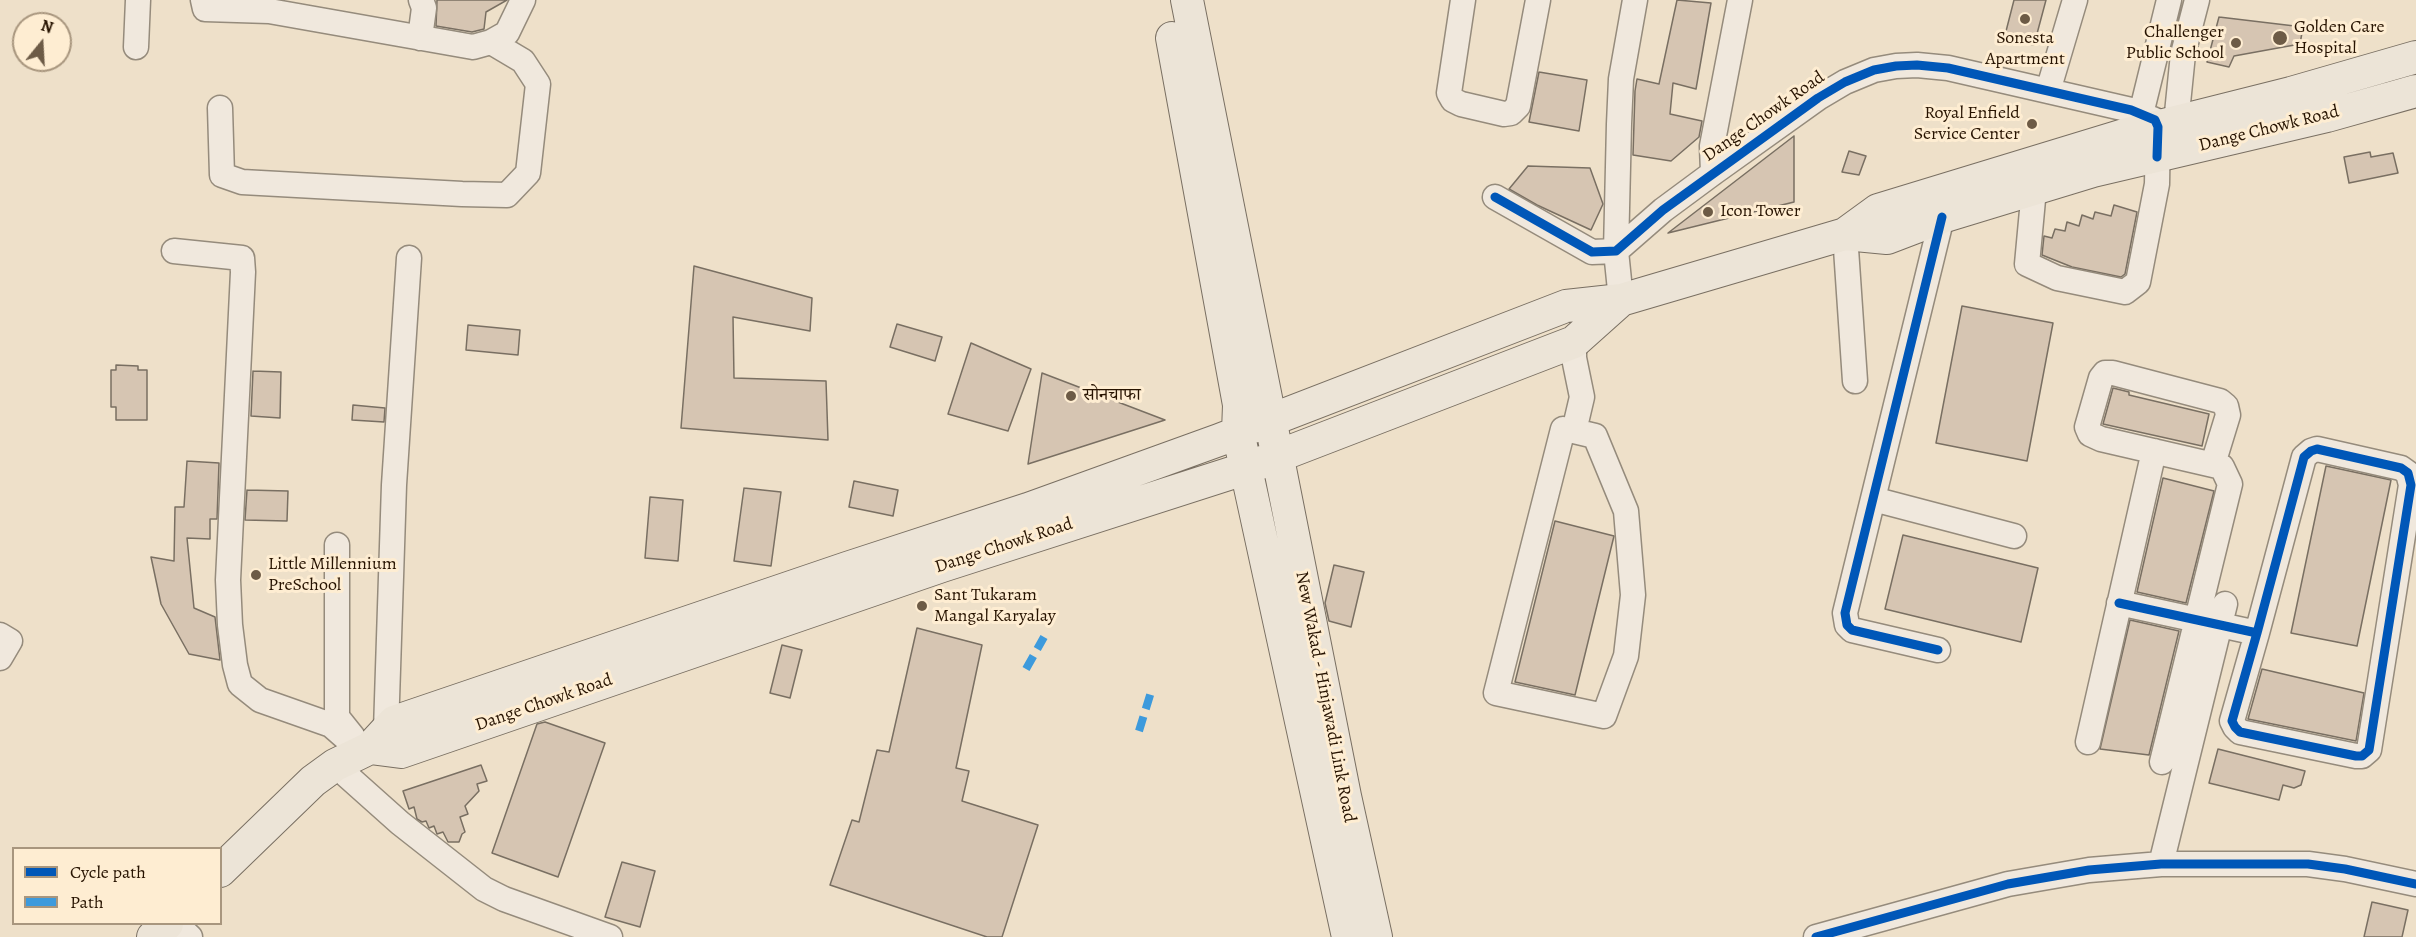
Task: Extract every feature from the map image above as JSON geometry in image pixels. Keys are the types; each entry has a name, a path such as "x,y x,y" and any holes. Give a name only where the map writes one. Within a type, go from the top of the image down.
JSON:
{"main road":[{"name":"New Wakad - Hinjawadi Link Road","path":"1165,0 1239,405 1238,432 1331,798 1376,937"},
{"name":"New Wakad - Hinjawadi Link Road","path":"1186,0 1277,456 1331,798 1348,937"},
{"name":"Dange Chowk Road","path":"1845,234 1887,237 1942,217 2093,171 2158,130 2416,57"},
{"name":"Dange Chowk Road","path":"362,750 401,752 714,630 847,568 1028,509 1270,420 1566,306 1621,300 1845,234 1878,210 2124,135 2158,130 2327,116 2416,92"},
{"name":"Dange Chowk Road","path":"714,630 942,566 1247,468 1574,342 1621,300"},
{"path":"222,869 313,781 362,750"},
{"path":"153,937 166,925"}],"street":[{"path":"136,47 138,0"},
{"path":"203,0 205,9 269,11 306,9 420,38 473,47 491,42 507,33 523,0"},
{"path":"420,38 424,8 421,0"},
{"path":"1463,0 1449,93 1453,100 1461,104 1504,114 1511,113 1518,106 1538,0"},
{"path":"1621,300 1616,251 1621,79 1635,0"},
{"path":"1713,173 1712,146 1740,0"},
{"path":"2042,90 2058,0"},
{"path":"2042,90 2075,0"},
{"path":"2034,189 2027,264 2056,278 2125,292 2138,282 2157,184 2158,130 2169,0"},
{"path":"2158,130 2198,0"},
{"path":"219,108 222,175 242,182 507,195 528,173 537,84 523,61 491,42"},
{"name":"Dange Chowk Road","path":"1616,251 1663,210 1818,98 1845,82 1874,70 1917,65 1948,68 2042,90 2158,130"},
{"path":"1495,197 1592,252 1616,251"},
{"path":"1938,650 1852,630 1847,625 1845,614 1942,217"},
{"path":"1845,234 1855,381"},
{"path":"174,251 242,258 229,544 230,625 240,684 260,700 331,725 362,750"},
{"path":"362,750 394,485 409,258"},
{"path":"1574,342 1574,358 1582,397 1574,431"},
{"path":"2161,864 2214,617 2230,484 2222,467 2090,434 2087,427 2101,378 2105,373 2114,372 2220,401 2226,406 2228,415 2213,464"},
{"path":"1563,429 1574,431 1595,436 1626,510 1633,595 1626,656 1604,716 1496,693 1563,429"},
{"path":"2318,449 2401,468 2408,473 2411,485 2369,750 2362,756 2356,756 2240,732 2235,727 2232,721 2257,633 2304,457 2318,449"},
{"path":"2088,742 2154,451"},
{"path":"1873,499 2014,536"},
{"path":"337,545 337,717 362,750 400,823 484,889 610,937"},
{"path":"2120,603 2214,617 2257,633"},
{"path":"2162,762 2214,617"},
{"path":"0,635 10,641 0,658"},
{"path":"1816,937 2008,884 2089,870 2161,864 2308,864 2345,869 2416,884"},
{"path":"177,925 190,937"}],"building":[{"path":"437,0 507,0 486,12 484,29 472,32 436,26"},
{"path":"1677,0 1711,3 1696,89 1673,83 1670,114 1702,121 1699,137 1671,161 1633,155 1637,79 1659,84"},
{"name":"Sonesta Apartment","path":"2014,0 2046,0 2034,45 2004,39"},
{"path":"2219,17 2303,27 2300,44 2234,56 2229,67 2207,62"},
{"path":"1539,72 1587,80 1579,131 1529,122"},
{"path":"1794,136 1794,202 1668,233"},
{"path":"1849,151 1866,156 1859,175 1842,172"},
{"path":"2370,152 2371,157 2393,153 2398,173 2349,183 2344,157"},
{"path":"1528,166 1590,168 1603,204 1591,230 1509,189"},
{"path":"2114,205 2137,212 2125,274 2121,277 2072,267 2042,255 2044,236 2052,238 2055,229 2065,231 2067,222 2079,226 2082,215 2093,219 2095,212 2111,216"},
{"path":"694,266 812,298 810,331 733,317 734,378 826,381 828,440 681,428"},
{"path":"1962,306 2053,323 2027,461 1936,443"},
{"path":"897,324 942,337 935,361 890,347"},
{"path":"468,325 520,330 518,355 466,350"},
{"path":"971,343 1031,369 1008,431 948,414"},
{"path":"116,365 138,366 138,370 147,370 147,420 116,420 116,407 111,407 111,370 116,370"},
{"path":"253,371 281,372 280,418 251,416"},
{"name":"सोनचाफा","path":"1042,373 1165,420 1028,464"},
{"path":"2113,388 2129,392 2129,395 2209,414 2202,446 2103,424"},
{"path":"353,405 385,408 384,422 352,420"},
{"path":"187,461 219,463 217,519 210,519 210,539 187,538 194,608 215,617 220,660 189,654 161,604 151,557 174,561 175,507 184,507"},
{"path":"2326,466 2391,480 2357,646 2291,633"},
{"path":"2163,478 2214,491 2186,603 2137,592"},
{"path":"854,481 898,490 893,516 849,507"},
{"path":"744,488 781,492 771,566 734,561"},
{"path":"247,490 288,491 287,521 245,520"},
{"path":"650,497 683,500 678,561 645,558"},
{"path":"1555,521 1614,536 1575,695 1515,682"},
{"path":"1903,535 2038,568 2021,642 1885,609"},
{"path":"1334,565 1364,572 1351,627 1329,621 1325,603"},
{"path":"2130,620 2179,631 2149,755 2100,749"},
{"path":"917,628 982,645 956,768 969,771 962,801 1038,825 1002,937 987,937 830,885 852,820 859,822 877,750 889,752"},
{"path":"782,645 802,650 790,698 770,693"},
{"path":"2262,669 2364,693 2356,741 2248,719"},
{"path":"545,722 605,743 558,877 492,853 537,724"},
{"path":"2218,749 2305,771 2301,785 2294,788 2283,785 2279,800 2209,783"},
{"path":"481,765 487,781 477,784 479,791 465,806 468,814 460,817 465,832 459,842 448,842 443,832 437,834 434,826 429,828 426,821 422,822 417,819 414,807 409,809 403,791"},
{"path":"622,862 655,871 640,927 605,917"},
{"path":"2372,902 2408,910 2402,937 2364,937"}],"marked path":[{"path":"1026,669 1044,637"},
{"path":"1139,731 1151,692"}],"cycle path":[{"path":"1495,197 1592,252 1616,251 1663,210 1818,98 1845,82 1874,70 1896,66 1917,65 1948,68 2131,110 2155,120 2158,127 2157,157"},
{"path":"1938,650 1852,630 1847,625 1845,613 1942,217"},
{"path":"2119,603 2257,633 2232,721 2235,727 2240,732 2362,756 2369,750 2411,485 2408,473 2401,468 2317,449 2304,457 2257,633"},
{"path":"1816,937 2008,884 2089,870 2161,864 2308,864 2345,869 2416,884"}],"place":[{"name":"Sonesta Apartment","path":"2025,19"},
{"name":"Golden Care Hospital","path":"2280,38"},
{"name":"Challenger Public School","path":"2236,43"},
{"name":"Royal Enfield Service Center","path":"2032,124"},
{"name":"Icon Tower","path":"1708,212"},
{"name":"सोनचाफा","path":"1071,396"},
{"name":"Little Millennium PreSchool","path":"256,575"},
{"name":"Sant Tukaram Mangal Karyalay","path":"922,606"}]}
